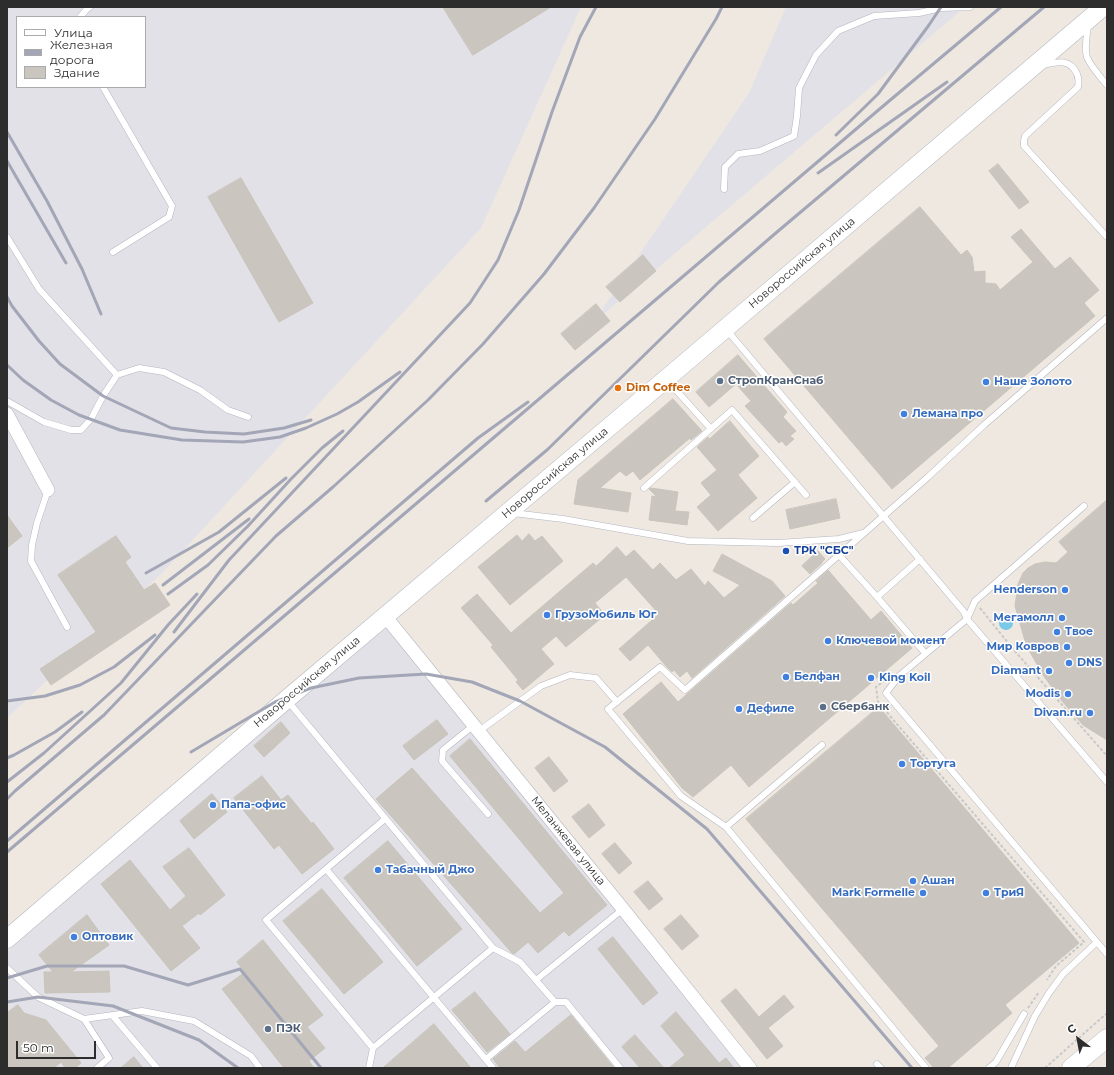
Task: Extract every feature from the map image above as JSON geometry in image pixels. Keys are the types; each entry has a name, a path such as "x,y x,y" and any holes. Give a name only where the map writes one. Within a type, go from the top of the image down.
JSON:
{"main road":[{"name":"Новороссийская улица","path":"7,939 287,699 1096,13"},
{"path":"1071,1068 1107,1038"}],"street":[{"path":"7,414 48,490"},
{"name":"Меланжевая улица","path":"385,616 477,728 750,1068"}],"lane":[{"path":"81,16 90,7"},
{"path":"724,189 725,167 738,154 760,151 794,136 799,88 816,55 838,31 874,16 919,12 941,8 970,7"},
{"path":"1096,13 1086,39 1087,57 1107,85"},
{"path":"1032,67 1057,62 1067,63 1074,67 1080,81 1078,87 1025,136 1024,146 1107,237"},
{"path":"104,88 172,206 169,217 113,252"},
{"path":"7,237 39,289 117,375"},
{"path":"926,1068 726,827 681,796 608,709 660,667 685,690 928,477 995,414 1107,318"},
{"path":"725,329 920,559 964,612 967,619 1107,782"},
{"path":"7,401 44,422 71,430 81,430 91,419 103,396 117,375 139,368 164,372 200,390 228,410 248,417"},
{"path":"666,379 711,429"},
{"path":"644,488 732,410 806,495"},
{"path":"753,518 795,482"},
{"path":"48,490 37,523 32,545 31,561 67,627"},
{"path":"1084,506 975,601 967,619 899,676 886,693 1107,954"},
{"path":"507,513 563,519 688,541 778,543 839,538 864,533"},
{"path":"839,555 925,654"},
{"path":"877,597 920,559"},
{"path":"488,814 442,760 443,750 542,686 570,675 596,678 617,702"},
{"path":"287,699 493,948 520,962 555,1002"},
{"path":"726,827 822,744"},
{"path":"373,1048 266,920 385,819"},
{"path":"326,869 493,1068"},
{"path":"536,980 623,909"},
{"path":"1011,1068 1035,1016 1049,992 1063,974 1097,942"},
{"path":"368,1068 373,1048 493,948"},
{"path":"7,968 38,997 84,1019 109,1058 97,1068"},
{"path":"486,1059 555,1002 566,1002 620,1068"},
{"path":"84,1019 142,1011 194,1021 251,1056 260,1068"},
{"path":"988,1068 996,1062 1024,1014"},
{"path":"112,1015 157,1068"}],"path":[{"path":"975,601 1013,649 1107,756"},
{"path":"886,679 876,687 878,702 1084,942"},
{"path":"1045,1068 1107,1013"}],"shaded area":[{"path":"7,7 581,7 481,228 164,571 7,718"},
{"path":"786,7 965,7 593,323 749,93"},
{"path":"386,623 745,1068 7,1068 7,952"}],"water":[{"path":"1006,616 1011,618 1013,623 1011,628 1006,630 1001,628 999,623 1001,618"}],"building":[{"path":"443,7 551,7 473,55"},
{"path":"998,164 1029,202 1019,209 989,171"},
{"path":"241,178 313,303 279,322 208,197"},
{"name":"Лемана про","path":"920,207 961,255 967,250 972,257 974,272 985,271 985,283 996,284 1000,290 1033,262 1011,237 1021,229 1055,269 1070,257 1099,290 1084,303 1095,316 892,489 764,339"},
{"path":"643,255 656,271 620,302 606,287"},
{"path":"596,304 610,321 575,350 561,334"},
{"path":"738,355 787,412 783,417 796,431 790,436 794,439 786,446 782,441 779,443 745,406 751,401 736,384 709,407 696,392"},
{"path":"673,399 702,431 691,440 690,438 640,480 633,471 626,476 620,471 600,488 631,493 628,512 574,504 578,480"},
{"path":"730,421 759,456 738,475 757,498 718,531 697,507 711,495 701,483 717,470 697,447"},
{"path":"651,488 678,492 675,511 689,512 687,525 649,520 652,496 657,497 649,489"},
{"path":"836,499 840,518 790,529 786,510"},
{"name":"Мегамолл","path":"1107,500 1107,740 1083,725 1062,701 1043,675 1025,641 1015,606 1018,584 1023,573 1035,564 1045,562 1056,563 1068,552 1059,542"},
{"path":"7,515 22,536 7,548"},
{"path":"529,534 535,541 542,536 563,561 510,605 478,567 517,535 522,541"},
{"path":"116,536 131,557 125,562 144,590 155,583 170,605 51,685 40,669 96,632 58,575"},
{"path":"617,547 626,557 634,550 653,570 660,563 676,580 691,569 705,586 708,581 724,598 740,585 713,571 722,554 772,581 785,596 692,678 687,671 680,677 674,670 672,672 666,666 648,645 630,661 619,649 659,614 626,577 595,603 605,615 566,647 556,636 541,649 554,664 523,690 516,682 518,680 491,647 493,645 461,608 477,594 511,633 593,563 596,566"},
{"path":"818,551 825,559 810,574 802,566"},
{"path":"828,570 871,620 881,611 912,648 749,787 731,765 693,797 682,788 623,714 661,682 678,702 791,603 793,605 818,583 816,581"},
{"name":"Ашан","path":"879,707 1079,943 1005,1005 1012,1013 948,1068 934,1068 925,1058 939,1046 746,819"},
{"path":"437,720 448,734 414,760 403,746"},
{"path":"281,722 290,733 264,757 254,746"},
{"path":"470,739 607,905 569,936 564,931 538,953 528,942 514,954 512,953 376,799 412,768 540,913 564,893 450,756"},
{"path":"549,757 568,781 554,792 535,768"},
{"path":"262,776 281,800 288,795 312,824 313,822 334,849 302,874 279,845 274,849 234,798"},
{"path":"212,794 227,812 194,839 180,821"},
{"path":"589,804 605,825 589,838 572,817"},
{"path":"388,841 462,929 417,966 344,878"},
{"path":"615,843 632,863 619,874 602,854"},
{"path":"189,848 225,895 200,915 199,913 182,926 200,948 171,971 101,884 130,860 170,910 186,896 163,867"},
{"path":"648,881 663,899 649,910 634,892"},
{"path":"322,889 383,962 344,994 283,921"},
{"path":"87,915 109,945 71,972 109,971 110,992 45,993 44,972 53,972 39,955"},
{"path":"681,915 699,936 682,950 664,929"},
{"path":"613,937 658,993 643,1005 598,949"},
{"path":"263,940 323,1015 307,1027 325,1048 309,1061 314,1068 284,1068 222,989 245,972 237,962"},
{"path":"736,989 759,1017 784,995 794,1007 768,1028 783,1046 767,1059 721,1001"},
{"path":"475,992 510,1034 487,1052 452,1010"},
{"path":"18,1005 24,1013 46,1020 81,1063 75,1068 65,1068 61,1062 54,1068 7,1068 7,1013"},
{"path":"676,1012 719,1063 726,1058 734,1068 669,1068 685,1055 661,1026"},
{"path":"571,1015 614,1068 500,1068 493,1059 515,1041 525,1052"},
{"path":"434,1024 471,1068 383,1068"},
{"path":"635,1035 664,1068 640,1068 622,1047"},
{"path":"134,1057 143,1068 121,1068"}],"railway":[{"path":"174,632 229,560 470,303 498,260 519,210 552,112 580,37 596,7"},
{"path":"7,799 104,715 276,536 333,487 428,400 483,344 544,274 594,208 655,119 722,7"},
{"path":"836,135 878,94 941,7"},
{"path":"7,852 1001,7"},
{"path":"486,501 547,450 719,282 1044,7"},
{"path":"818,173 947,82"},
{"path":"7,132 47,201 82,269 101,314"},
{"path":"7,161 66,263"},
{"path":"7,297 12,306 39,341 60,364 103,396 171,428 205,432 244,434 284,428 311,420"},
{"path":"7,365 23,380 51,400 79,415 120,430 182,440 243,442 280,437 306,428 337,414 358,402 400,372"},
{"path":"7,841 478,438 528,402"},
{"path":"168,594 208,565 248,526 322,448 343,431"},
{"path":"146,573 219,532 286,478"},
{"path":"163,585 249,519"},
{"path":"7,782 44,753 121,683 168,625 197,594"},
{"path":"7,701 45,696 80,685 114,667 155,635"},
{"path":"191,752 275,702 311,688 359,678 426,674 472,682 520,701 605,747 707,829 912,1068"},
{"path":"7,758 55,732 82,712"},
{"path":"7,978 47,966 124,966 188,985 240,969 321,1068"},
{"path":"7,1002 38,997 113,1006 199,1040 238,1068"}],"place":[{"name":"СтропКранСнаб","path":"720,381"},
{"name":"Наше Золото","path":"986,382"},
{"name":"Dim Coffee","path":"618,388"},
{"name":"Лемана про","path":"904,414"},
{"name":"ТРК \"СБС\"","path":"786,551"},
{"name":"Henderson","path":"1065,590"},
{"name":"ГрузоМобиль Юг","path":"547,615"},
{"name":"Мегамолл","path":"1062,618"},
{"name":"Твое","path":"1057,632"},
{"name":"Ключевой момент","path":"828,641"},
{"name":"Мир Ковров","path":"1067,647"},
{"name":"DNS","path":"1069,663"},
{"name":"Diamant","path":"1049,671"},
{"name":"Белфан","path":"786,677"},
{"name":"King Koil","path":"871,678"},
{"name":"Modis","path":"1068,694"},
{"name":"Сбербанк","path":"823,707"},
{"name":"Дефиле","path":"739,709"},
{"name":"Divan.ru","path":"1090,713"},
{"name":"Тортуга","path":"902,764"},
{"name":"Папа-офис","path":"213,805"},
{"name":"Табачный Джо","path":"378,870"},
{"name":"Ашан","path":"913,881"},
{"name":"Mark Formelle","path":"923,893"},
{"name":"ТриЯ","path":"986,893"},
{"name":"Оптовик","path":"74,937"},
{"name":"ПЭК","path":"268,1029"}]}
